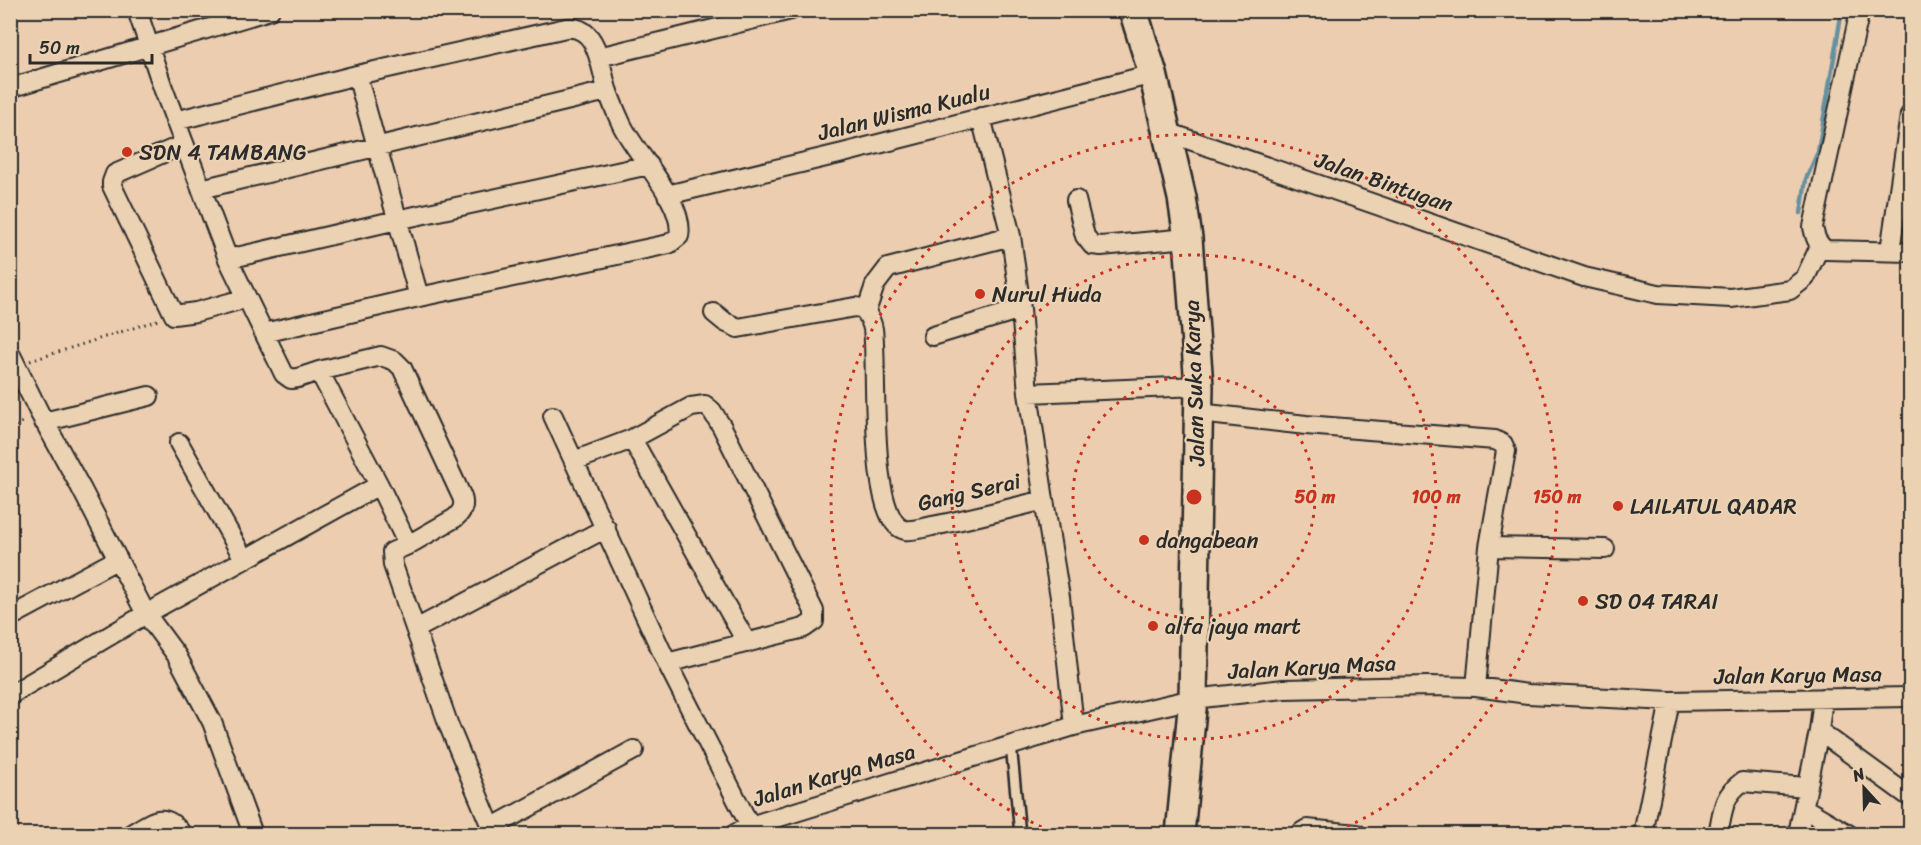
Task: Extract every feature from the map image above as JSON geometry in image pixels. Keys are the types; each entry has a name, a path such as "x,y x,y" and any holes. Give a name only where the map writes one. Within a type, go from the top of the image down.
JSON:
{"main road":[{"name":"Jalan Suka Karya","path":"1133,10 1153,74 1182,198 1188,238 1199,386 1193,699 1180,834"}],"street":[{"path":"137,10 175,121 228,259 288,377 298,378 381,356 395,361 402,368 462,496 461,512 455,518 408,545 394,550 391,555 449,726 493,831 634,750"},
{"path":"10,88 270,10"},
{"path":"599,57 791,10"},
{"path":"1860,10 1814,227 1815,237 1820,246 1826,250 1911,252"},
{"path":"175,121 357,75 573,27 589,34 623,128 649,165 681,224 679,236 669,244 418,297 264,333"},
{"name":"Jalan Wisma Kualu","path":"667,195 1153,74"},
{"path":"357,75 418,297"},
{"path":"201,189 608,91"},
{"path":"1890,251 1911,115"},
{"path":"981,117 1011,236 1021,309 1028,393 1044,500"},
{"name":"Jalan Bintugan","path":"1167,132 1584,277 1658,294 1731,298 1790,291 1805,278 1820,246"},
{"path":"184,144 115,174 112,182 174,315 196,312 247,298"},
{"path":"228,259 649,165"},
{"path":"1076,200 1085,236 1092,245 1188,238"},
{"path":"714,313 725,322 738,328 855,307 866,312 875,285 888,268 1011,236"},
{"path":"933,336 1021,309"},
{"name":"Gang Serai","path":"866,312 873,328 878,461 882,492 892,522 904,530 910,530 941,525 1044,500 1060,597 1074,726"},
{"path":"13,359 146,614 177,656 212,723 253,834"},
{"path":"319,371 408,545"},
{"path":"1028,393 1199,386"},
{"path":"44,422 149,396"},
{"path":"574,461 632,439 691,407 698,405 708,407 722,427 814,610 814,621 804,628 667,663"},
{"path":"1199,413 1501,442 1506,451 1489,547 1476,687"},
{"path":"553,416 743,830"},
{"path":"632,439 747,643"},
{"path":"180,443 244,559"},
{"path":"12,691 379,485"},
{"path":"416,629 606,528"},
{"path":"1489,547 1605,549"},
{"path":"10,617 118,559"},
{"name":"Jalan Karya Masa","path":"743,830 1074,726 1193,699 1284,689 1428,686 1476,687 1528,694 1670,701 1911,697"},
{"path":"1798,834 1819,731 1823,698"},
{"path":"1643,834 1670,701"},
{"path":"1819,731 1911,797"},
{"path":"1718,834 1725,801 1731,790 1742,782 1807,787"},
{"path":"1804,808 1848,834"},
{"path":"131,834 151,823 165,819 182,834"},
{"path":"1301,834 1307,829 1357,834"}],"lane":[{"path":"1011,745 1020,834"}],"path":[{"path":"13,359 174,315"}],"waterway":[{"path":"1801,213 1806,179 1818,152 1842,10"}],"place":[{"name":"SDN 4 TAMBANG","path":"127,152"},
{"name":"Nurul Huda","path":"980,294"},
{"name":"LAILATUL QADAR","path":"1618,506"},
{"name":"dangabean","path":"1144,540"},
{"name":"SD 04 TARAI","path":"1583,601"},
{"name":"alfa jaya mart","path":"1153,626"}]}
